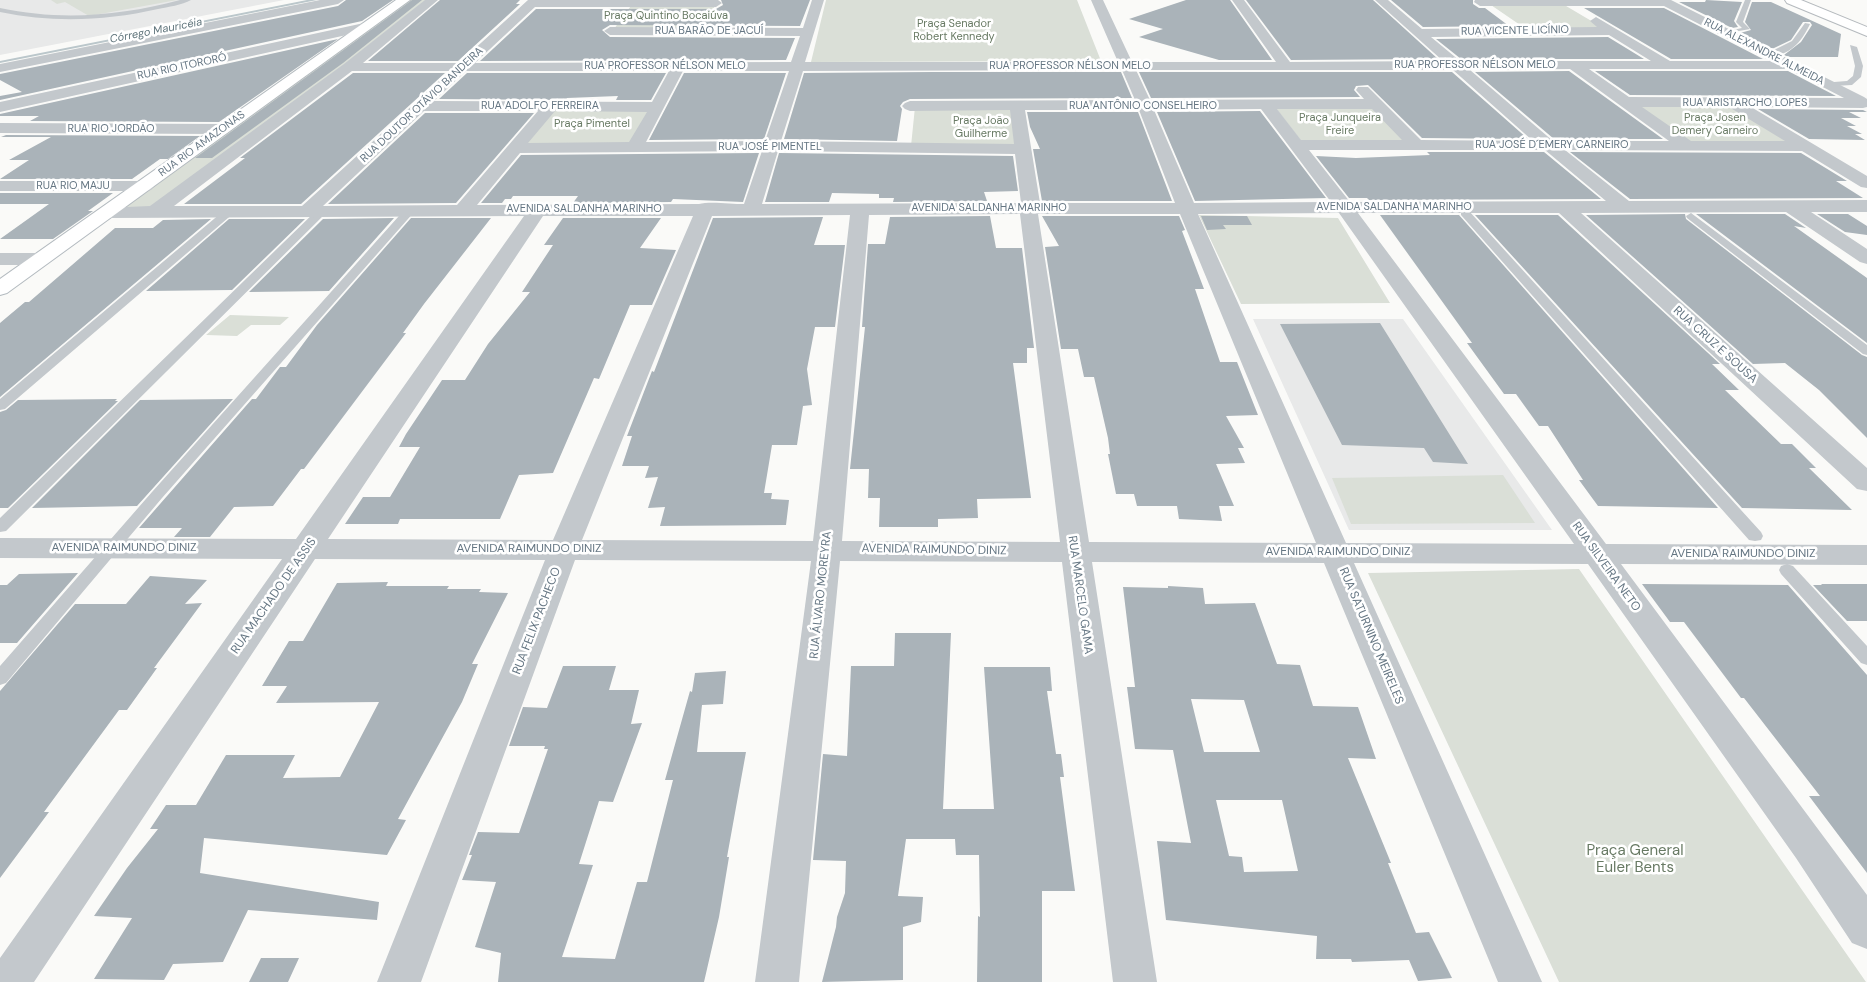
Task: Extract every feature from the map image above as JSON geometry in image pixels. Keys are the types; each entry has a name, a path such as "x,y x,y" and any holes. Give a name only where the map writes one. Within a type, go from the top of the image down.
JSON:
{"street":[{"path":"0,68 338,0"},
{"name":"RUA RIO AMAZONAS","path":"0,289 404,0"},
{"name":"RUA RIO AMAZONAS","path":"156,211 349,67 432,0"},
{"path":"752,208 818,0"},
{"name":"RUA SATURNINO MEIRELES","path":"1097,0 1145,106 1186,207 1520,982"},
{"path":"1238,0 1286,66"},
{"path":"1380,0 1548,145 1623,206"},
{"path":"1791,0 1867,32"},
{"path":"1817,0 1867,20"},
{"path":"534,1 717,2"},
{"name":"RUA DOUTOR OTÁVIO BANDEIRA","path":"316,210 534,1"},
{"path":"1478,1 1664,1"},
{"path":"1478,1 1521,31"},
{"name":"RUA ALEXANDRE ALMEIDA","path":"1664,1 1772,54 1790,65 1833,84 1865,104"},
{"path":"699,31 717,2"},
{"path":"1565,2 1666,65"},
{"name":"RUA BARÃO DE JACUÍ","path":"629,3 607,34 699,31 808,32"},
{"name":"RUA RIO ITORORÓ","path":"0,107 364,27"},
{"name":"RUA VICENTE LICÍNIO","path":"1419,33 1611,31"},
{"path":"581,65 592,52"},
{"name":"RUA PROFESSOR NÉLSON MELO","path":"349,67 581,65 1790,65"},
{"path":"1573,65 1686,145"},
{"path":"635,148 679,66"},
{"path":"908,133 912,66"},
{"path":"1341,66 1416,145"},
{"name":"RUA ARISTARCHO LOPES","path":"1626,102 1865,104"},
{"path":"1733,103 1867,183"},
{"name":"RUA ANTÔNIO CONSELHEIRO","path":"910,106 1376,104"},
{"name":"RUA SILVEIRA NETO","path":"1266,105 1344,207 1810,846 1867,929"},
{"name":"RUA ADOLFO FERREIRA","path":"423,106 658,107"},
{"path":"464,209 551,106"},
{"name":"RUA MARCELO GAMA","path":"1017,107 1075,552 1135,982"},
{"name":"RUA RIO JORDÃO","path":"0,128 223,129"},
{"name":"RUA JOSÉ PIMENTEL","path":"517,148 772,146 908,133 1023,149"},
{"name":"RUA JOSÉ D´EMERY CARNEIRO","path":"1298,145 1806,146"},
{"name":"RUA RIO MAJU","path":"0,186 145,186"},
{"name":"AVENIDA SALDANHA MARINHO","path":"110,212 411,209 1186,207 1344,207 1462,210 1563,206 1623,206 1685,211 1790,206 1867,206"},
{"name":"RUA CRUZ E SOUSA","path":"1563,206 1867,483"},
{"path":"1790,206 1867,258"},
{"name":"RUA FELIX PACHECO","path":"399,982 564,549 706,208"},
{"name":"RUA ÁLVARO MOREYRA","path":"777,982 826,549 860,208"},
{"name":"RUA MACHADO DE ASSIS","path":"9,982 538,210"},
{"path":"0,259 41,259"},
{"name":"AVENIDA RAIMUNDO DINIZ","path":"0,548 826,549 1075,552 1335,551 1867,555"}],"lane":[{"path":"0,10 39,18 83,19 188,0"},
{"path":"1728,32 1747,29 1739,22 1748,0"},
{"path":"1772,54 1790,47 1799,41 1807,24"},
{"path":"1833,84 1849,83 1857,77 1859,66 1853,47"},
{"path":"0,678 156,495 411,209"},
{"path":"0,406 231,210"},
{"path":"0,527 316,210"},
{"path":"1462,210 1867,658"},
{"path":"1685,211 1867,351"}],"shaded area":[{"path":"0,0 284,0 0,55"},
{"path":"1253,319 1403,319 1552,530 1349,530"}],"green space":[{"path":"51,0 177,0 89,16 65,2 57,4"},
{"path":"410,0 426,0 341,67 153,207 122,207"},
{"name":"Praça Senador Robert Kennedy","path":"826,0 1077,0 1101,61 811,62"},
{"name":"Praça Quintino Bocaiúva","path":"633,3 717,3 701,29 614,29"},
{"path":"1488,3 1561,3 1605,29 1526,29"},
{"name":"Praça Pimentel","path":"560,103 660,104 639,146 524,146"},
{"name":"Praça Josen Demery Carneiro","path":"1635,105 1731,106 1795,143 1687,142"},
{"name":"Praça João Guilherme","path":"915,107 1014,110 1018,146 911,146"},
{"name":"Praça Junqueira Freire","path":"1275,107 1375,107 1409,143 1302,142"},
{"path":"1199,215 1338,218 1390,303 1241,304"},
{"path":"230,315 289,317 280,325 251,325 237,336 206,335"},
{"path":"1503,475 1535,523 1351,524 1332,478"},
{"name":"Praça General Euler Bents","path":"1579,569 1866,982 1559,982 1368,573"}],"water":[{"name":"Córrego Mauricéia","path":"307,0 317,0 0,63 0,61"}],"building":[{"path":"346,0 393,0 362,21 0,100 0,96 22,92 0,80 0,74 338,6"},
{"path":"412,0 422,0 343,63 212,158 195,158"},
{"path":"440,0 520,0 516,4 520,4 458,61 368,61"},
{"path":"721,0 810,0 800,26 610,25 602,30 610,37 795,38 786,60 480,61 536,9 716,9 723,5"},
{"path":"1186,0 1230,0 1272,60 1219,60 1139,37 1163,29 1129,19"},
{"path":"1246,0 1373,0 1438,59 1291,60"},
{"path":"1391,0 1473,0 1473,4 1479,8 1485,8 1509,26 1423,27"},
{"path":"1706,0 1742,2 1734,21 1738,27 1732,28 1679,2 1705,2"},
{"path":"1752,2 1771,2 1841,34 1838,57 1789,57 1784,55 1801,42 1812,25 1810,22 1803,22 1791,40 1772,49 1740,33 1751,30 1745,22"},
{"path":"1584,8 1664,8 1763,59 1671,59"},
{"path":"196,20 199,22 148,33 140,31"},
{"path":"1608,37 1644,59 1461,59 1436,39"},
{"path":"338,39 219,122 30,121 39,116 0,116 0,114"},
{"path":"1569,71 1663,139 1554,139 1475,72"},
{"path":"1595,71 1788,71 1836,96 1630,95"},
{"path":"1121,72 1132,98 910,99 903,102 900,106 902,109 897,141 784,139 804,73"},
{"path":"1139,72 1452,72 1528,139 1422,138 1368,85 1356,86 1354,90 1360,97 1151,98"},
{"path":"353,73 445,73 301,204 184,204 245,158 240,158"},
{"path":"467,73 666,73 651,100 616,100 618,96 567,98 566,100 439,99"},
{"path":"684,73 786,73 764,139 649,140"},
{"path":"1758,109 1863,110 1867,112 1849,112 1861,118 1841,118 1856,126 1847,126 1862,134 1855,134 1865,140 1809,139"},
{"path":"1260,111 1326,198 1195,201 1157,112"},
{"path":"1027,112 1138,112 1172,201 1042,201 1033,149 1040,149 1030,127"},
{"path":"425,113 534,113 456,203 328,204"},
{"path":"6,135 200,136 168,159 160,159 132,179 0,179 29,160 9,160 51,137 1,137"},
{"path":"1427,152 1544,152 1601,199 1369,200 1367,198 1349,198 1316,156 1356,158 1430,155"},
{"path":"1570,152 1801,153 1847,181 1836,181 1863,198 1630,199"},
{"path":"759,153 743,202 673,199 671,202 573,203 578,196 513,196 511,199 505,199 502,203 481,203 521,155"},
{"path":"779,153 1013,156 1018,191 984,192 987,201 893,202 894,198 879,198 879,194 832,193 829,202 765,202"},
{"path":"0,193 113,193 88,211 93,211 53,239 0,239 49,204 0,204"},
{"path":"1685,214 1686,219 1867,357 1867,438 1819,390 1785,363 1753,364 1586,215"},
{"path":"1696,214 1785,214 1806,228 1794,226 1867,278 1867,343"},
{"path":"1817,214 1848,214 1867,226 1867,235 1845,232"},
{"path":"1380,215 1459,215 1718,508 1598,506 1579,480 1583,480 1548,426 1539,426 1516,394 1504,394 1467,343 1472,343"},
{"path":"1475,215 1558,215 1720,364 1712,364 1739,390 1725,390 1781,444 1792,444 1816,468 1809,468 1852,510 1742,508"},
{"path":"990,216 996,248 1022,248 1034,348 1027,348 1027,363 1013,363 1031,498 977,499 978,518 938,519 938,527 879,527 880,498 868,498 869,469 850,469 865,327 862,327 868,244 885,244 890,217"},
{"path":"1042,216 1179,216 1185,230 1182,231 1204,289 1195,289 1220,362 1237,362 1258,415 1226,416 1244,448 1238,448 1245,463 1216,464 1234,506 1219,506 1222,521 1179,519 1177,506 1137,506 1134,494 1116,494 1108,454 1110,454 1108,438 1094,377 1084,377 1078,349 1061,349 1045,247 1059,246"},
{"path":"1201,216 1247,216 1252,225 1223,225 1226,229 1207,230"},
{"path":"823,217 814,245 845,245 835,327 815,327 807,369 812,405 803,406 797,445 772,445 764,493 772,493 771,499 789,500 786,525 660,526 665,507 648,508 658,477 645,478 649,466 622,466 632,436 627,436 652,371 654,372 713,218"},
{"path":"394,218 329,291 249,292 323,219"},
{"path":"411,218 491,218 424,304 403,333 406,333 304,469 301,469 273,506 234,507 210,537 174,537 182,528 139,528 252,399 256,399 280,367 286,367 317,325"},
{"path":"563,218 661,218 640,248 676,250 652,305 630,305 599,379 594,378 553,473 519,475 500,519 400,519 398,524 345,524 363,497 390,497 420,447 399,447 406,434 442,380 465,380 488,344 530,292 522,292 553,245 544,245"},
{"path":"211,219 0,397 0,323 25,302 29,302 115,228 153,228 163,220"},
{"path":"229,219 305,219 232,290 146,291"},
{"path":"1380,323 1468,464 1433,462 1424,448 1342,445 1280,324"},
{"path":"117,399 115,401 118,401 8,508 0,508 0,412 6,410 18,400"},
{"path":"233,399 137,506 32,508 140,400"},
{"path":"78,573 17,643 0,643 0,585 7,585 19,574"},
{"path":"150,576 207,580 185,604 202,603 154,668 157,668 127,710 119,710 44,812 49,812 0,878 0,691 75,604 126,604"},
{"path":"388,582 386,586 449,586 447,589 481,589 479,592 508,593 472,664 478,664 462,702 398,819 406,820 387,855 204,838 200,873 379,902 377,920 248,910 223,962 173,964 164,980 94,979 132,918 94,916 127,868 158,829 150,829 166,805 196,805 226,755 295,755 283,778 340,777 379,702 276,703 287,686 262,686 289,641 303,641 337,583"},
{"path":"1642,584 1788,585 1867,675 1867,873 1809,796 1820,796 1744,698 1741,698 1684,622 1670,622"},
{"path":"1867,584 1867,621 1847,621 1813,585"},
{"path":"1168,586 1203,588 1205,604 1255,603 1277,664 1300,665 1313,706 1358,707 1376,759 1348,758 1391,863 1388,863 1416,933 1429,932 1452,978 1418,981 1409,960 1352,962 1351,959 1316,959 1317,936 1166,920 1157,841 1191,843 1173,750 1135,749 1127,687 1135,687 1123,587 1168,588","holes":["1191,699 1244,700 1260,752 1204,752","1216,800 1282,800 1298,871 1244,872 1242,857 1229,856"]},
{"path":"895,633 951,633 943,809 994,809 984,667 1050,667 1052,691 1047,691 1056,754 1061,754 1064,777 1060,777 1075,891 1042,891 1042,982 977,982 978,916 980,917 979,855 956,855 955,839 906,839 898,896 923,897 921,922 903,927 903,980 822,982 837,917 845,893 846,861 813,860 823,754 847,756 851,666 894,666"},
{"path":"563,666 616,666 609,690 639,690 631,724 642,723 613,802 599,801 579,864 593,865 562,957 615,959 637,882 647,882 673,780 665,780 690,691 692,692 695,673 726,671 723,704 702,705 697,752 746,752 727,857 729,857 719,917 704,982 498,982 501,953 475,947 496,882 462,880 472,855 469,855 478,832 519,833 548,749 544,749 545,746 509,746 523,707 547,708"},
{"path":"261,958 299,958 288,982 249,982"}]}
